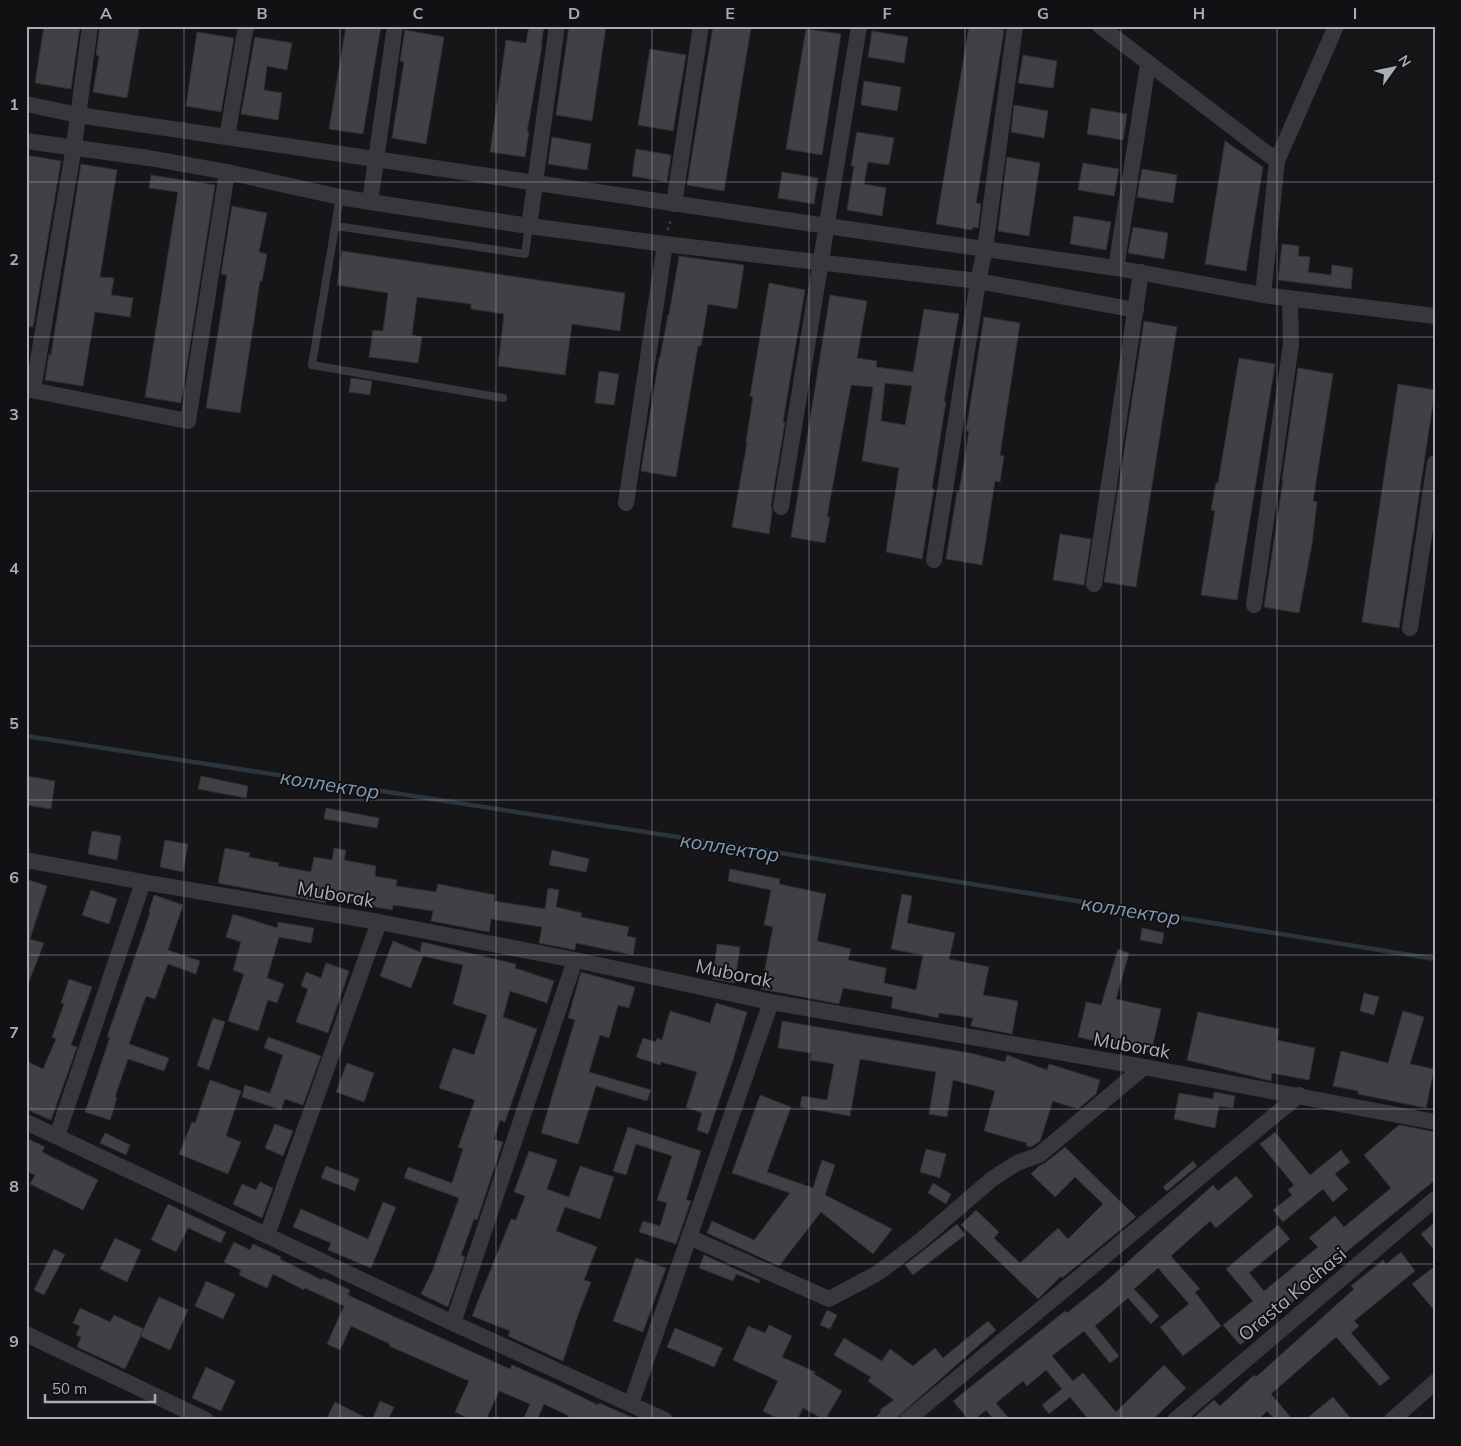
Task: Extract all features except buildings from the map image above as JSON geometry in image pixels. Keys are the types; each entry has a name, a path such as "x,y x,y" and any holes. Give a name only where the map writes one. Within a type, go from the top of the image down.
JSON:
{"street":[{"path":"90,26 74,146 30,389 188,421 228,172"},
{"path":"227,137 246,26"},
{"path":"370,202 395,26"},
{"path":"529,226 557,26"},
{"path":"674,204 701,26"},
{"path":"781,507 859,26"},
{"path":"934,560 978,281 985,250 1015,26"},
{"path":"1100,26 1277,161"},
{"path":"1263,295 1277,161 1336,26"},
{"path":"1116,268 1148,64"},
{"path":"26,104 78,115 1116,268 1263,295 1435,316"},
{"path":"26,141 74,146 228,172 370,202 665,244 978,281 1136,310"},
{"path":"626,503 665,244"},
{"path":"1094,584 1141,272"},
{"path":"1254,605 1291,344 1290,298"},
{"path":"1410,628 1435,463"},
{"name":"Muborak","path":"26,860 378,922 575,960 771,1002 1299,1095 1435,1122"},
{"path":"57,1136 143,882"},
{"path":"267,1235 378,922"},
{"path":"453,1323 575,960"},
{"path":"631,1404 771,1002"},
{"path":"689,1237 829,1299 878,1273 920,1241 992,1179 1017,1163 1040,1155 1144,1067"},
{"path":"907,1420 1299,1095"},
{"path":"26,1122 453,1323 665,1420"},
{"name":"Orasta Kochasi","path":"1175,1420 1435,1199"},
{"path":"26,1334 206,1420"},
{"path":"1392,1420 1435,1382"}],"lane":[{"path":"340,197 312,366 503,398"},
{"path":"336,226 525,254 529,226"}],"path":[{"path":"665,244 674,204"}],"waterway":[{"name":"коллектор","path":"26,736 762,850 1435,959"}]}
